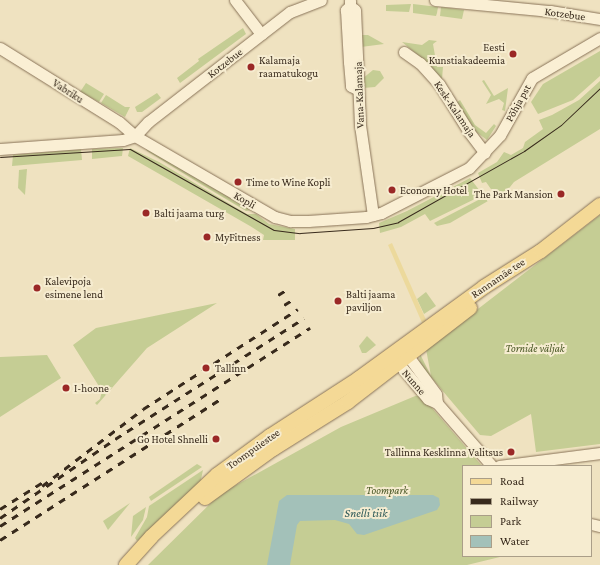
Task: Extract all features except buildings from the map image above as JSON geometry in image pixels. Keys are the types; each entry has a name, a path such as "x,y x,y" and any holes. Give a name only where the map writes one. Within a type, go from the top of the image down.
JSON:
{"main road":[{"name":"Rannamäe tee","path":"401,358 463,301 541,251 600,205"},
{"name":"Rannamäe tee","path":"401,358 600,211"},
{"name":"Toompuiestee","path":"126,565 151,537 217,475 401,358"},
{"name":"Toompuiestee","path":"135,565 182,518 226,481 348,402 401,358"}],"street":[{"path":"235,0 261,34"},
{"name":"Kotzebue","path":"435,0 550,11 600,19"},
{"name":"Kotzebue","path":"135,136 148,122 290,12 315,1"},
{"name":"Vana-Kalamaja","path":"350,3 355,10 360,84 357,89 373,215"},
{"name":"Põhja pst","path":"485,153 500,135 532,78 600,38"},
{"name":"Vabriku","path":"0,48 119,122 135,136"},
{"name":"Kesk-Kalamaja","path":"404,52 420,63 439,84 469,132 485,153"},
{"path":"0,149 118,140 135,136"},
{"name":"Kopli","path":"135,136 275,217 290,221 308,221 373,215 391,208 469,168 485,153"},
{"name":"Nunne","path":"401,358 436,394 438,403 491,465"},
{"path":"507,465 600,453"}],"green space":[{"path":"411,4 409,12 386,11 386,5"},
{"path":"413,4 438,7 436,16 413,13"},
{"path":"441,7 464,10 462,19 440,16"},
{"path":"243,28 246,34 180,83 177,78 199,61 198,59"},
{"path":"360,35 368,35 384,44 361,47"},
{"path":"429,40 437,41 433,44 437,67 443,67 442,79 425,61 402,42 422,45"},
{"path":"600,51 600,76 573,100 538,114 531,102 543,84"},
{"path":"373,70 380,71 384,78 375,87 363,88 362,79"},
{"path":"484,80 494,96 508,88 505,111 502,110 504,103 499,99 486,104 491,95 482,81"},
{"path":"600,81 600,129 514,182 502,197 493,192 486,182 482,183 478,173 497,162 504,152 511,155 523,148 525,142 543,129 539,120 552,115 579,100"},
{"path":"86,83 104,94 99,102 80,92"},
{"path":"157,93 161,98 142,112 137,112 135,107"},
{"path":"106,95 125,107 130,107 125,117 101,103"},
{"path":"460,100 475,125 486,133 494,124 496,126 487,140 471,128 456,103"},
{"path":"145,147 252,210 246,211 147,151"},
{"path":"123,148 122,156 92,159 92,149"},
{"path":"130,148 159,162 247,214 256,214 269,224 295,229 295,240 263,240 264,235 250,226 128,156"},
{"path":"81,149 82,160 12,166 13,155"},
{"path":"27,169 25,195 18,188 19,170"},
{"path":"470,178 483,195 430,221 425,214 401,227 380,233 379,223 407,211"},
{"path":"484,197 488,201 450,223 437,226 434,223"},
{"name":"Tornide väljak","path":"600,215 600,444 536,452 531,414 491,436 480,435 419,363 420,354 431,376 426,349"},
{"path":"426,292 436,306 424,314 417,299"},
{"path":"217,303 147,348 97,405 95,403 100,399 102,391 73,345 96,328"},
{"path":"367,336 376,345 366,353 362,353 359,346"},
{"path":"47,355 61,378 0,417 0,357"},
{"name":"Toompark","path":"420,394 481,465 462,465 462,557 500,557 467,565 148,565 220,494 341,427"},
{"path":"197,464 202,467 151,501 149,497"},
{"path":"203,470 200,484 137,541 135,538 147,517 149,506"},
{"path":"130,503 108,530 103,521"},
{"path":"146,507 143,520 131,537 133,516"}],"sand":[{"path":"392,243 427,322 423,325 388,245"}],"water":[{"name":"Snelli tiik","path":"287,495 433,495 439,498 440,505 437,510 364,535 357,534 349,524 335,520 300,521 297,525 290,565 267,565 279,501"}],"tram line":[{"path":"0,157 130,149 274,230 300,233 373,228 398,222 524,151 561,125 600,88"}],"railway":[{"path":"278,295 286,290"},
{"path":"284,305 292,300"},
{"path":"42,486 143,409 298,309"},
{"path":"0,518 115,439 304,318"},
{"path":"0,526 310,328"},
{"path":"0,540 219,400"},
{"path":"0,509 46,480"}],"place":[{"name":"Eesti Kunstiakadeemia","path":"513,54"},
{"name":"Kalamaja raamatukogu","path":"251,67"},
{"name":"Time to Wine Kopli","path":"238,182"},
{"name":"Economy Hotel","path":"392,190"},
{"name":"The Park Mansion","path":"561,194"},
{"name":"Balti jaama turg","path":"146,213"},
{"name":"MyFitness","path":"207,237"},
{"name":"Kalevipoja esimene lend","path":"37,288"},
{"name":"Balti jaama paviljon","path":"338,301"},
{"name":"Tallinn","path":"206,368"},
{"name":"I-hoone","path":"66,388"},
{"name":"Go Hotel Shnelli","path":"216,439"},
{"name":"Tallinna Kesklinna Valitsus","path":"511,452"}]}
